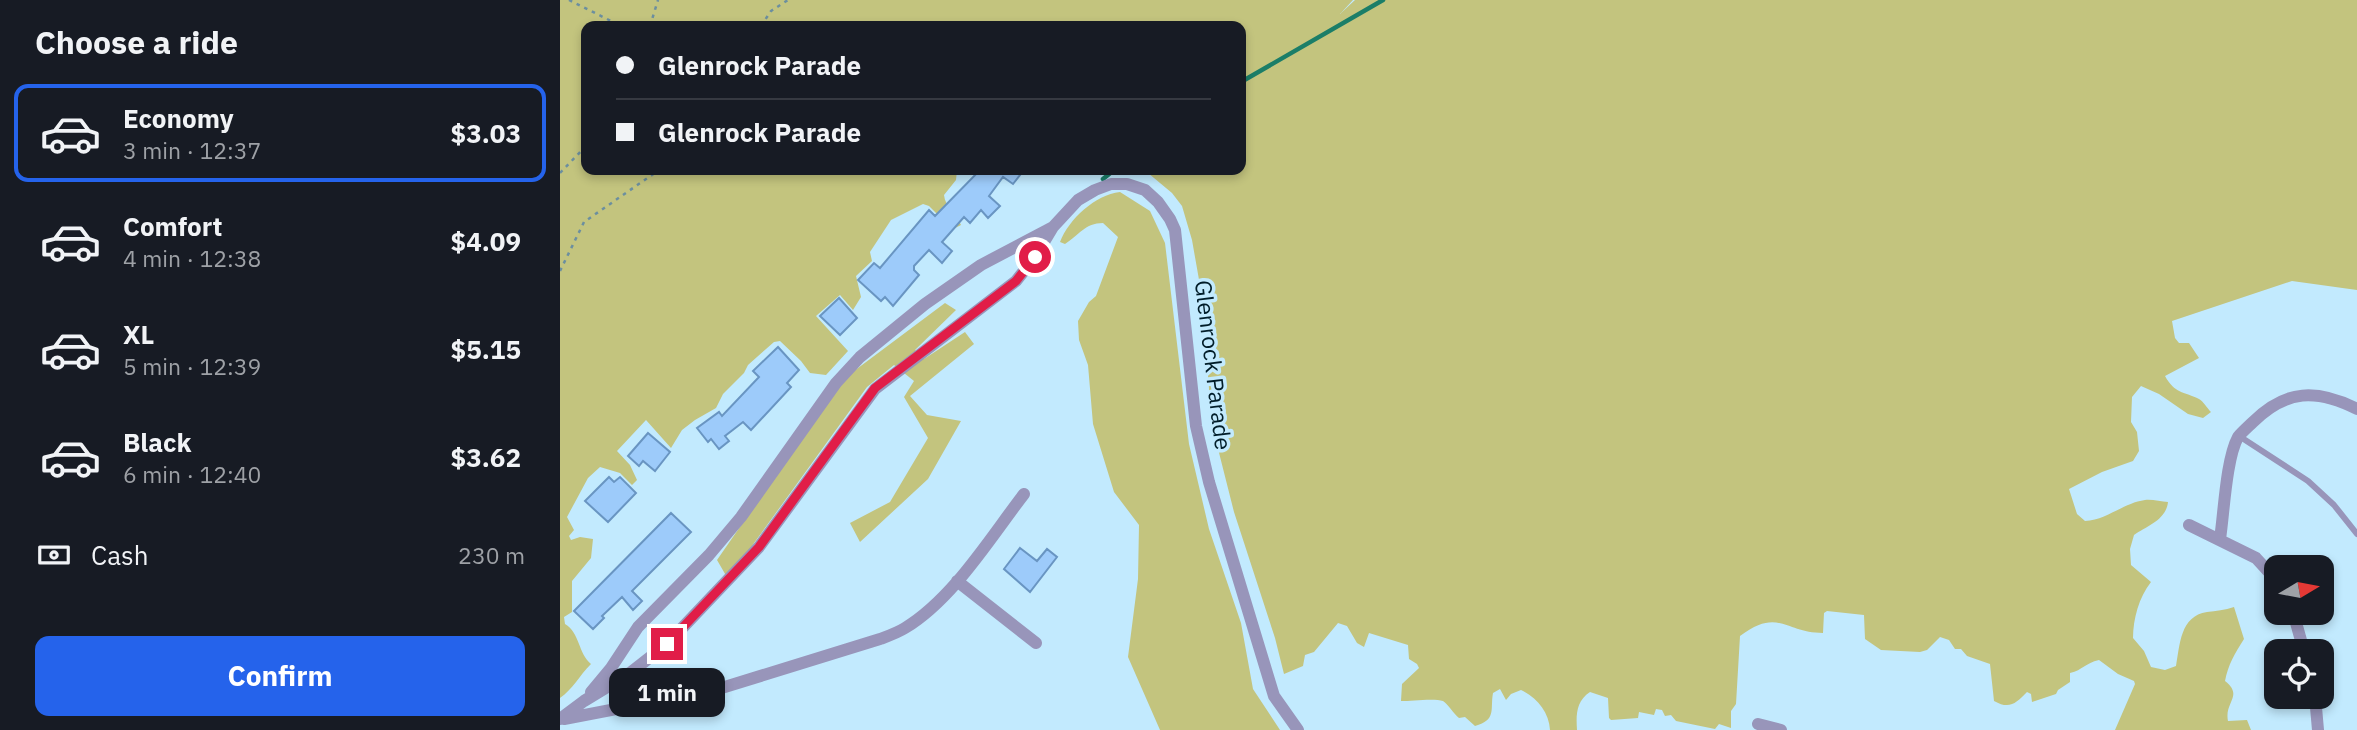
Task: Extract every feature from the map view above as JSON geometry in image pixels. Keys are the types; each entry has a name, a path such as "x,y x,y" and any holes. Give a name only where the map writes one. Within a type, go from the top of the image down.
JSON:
{"street":[{"name":"Glenrock Parade","path":"560,719 630,673 667,644 759,547 875,388 1016,281 1035,257 1053,227 1078,200 1111,184 1127,184 1145,190 1158,202 1175,230 1196,426 1209,482 1274,696 1298,730"},
{"name":"Glenrock Parade","path":"584,701 611,668 638,627 709,555 741,517 836,383 860,357 925,304 981,265 1053,227"},
{"path":"2220,539 2231,457 2238,436 2276,403 2294,395 2315,395 2339,400 2357,409"},
{"path":"560,719 715,690 880,639 905,628 957,581 1024,494"},
{"path":"2189,526 2256,558 2264,567"},
{"path":"957,581 1036,643"},
{"path":"2316,709 2318,730"},
{"path":"1758,724 1781,730"}],"lane":[{"path":"2238,436 2308,481 2334,505 2357,534"}],"path":[{"path":"569,0 611,21"},
{"path":"652,21 658,0"},
{"path":"765,21 772,11 788,0"},
{"path":"560,173 581,151"},
{"path":"560,271 584,222 652,175"}],"green space":[{"path":"560,0 1353,0 1340,14 1355,0 2357,0 2357,290 2292,281 2172,321 2175,338 2179,343 2189,343 2199,358 2165,376 2176,389 2200,400 2211,412 2203,418 2188,414 2159,394 2141,386 2132,397 2131,422 2137,432 2139,451 2133,461 2102,472 2069,489 2077,514 2085,521 2101,518 2137,502 2168,502 2160,518 2134,535 2130,549 2131,565 2151,582 2138,608 2133,638 2144,651 2151,667 2165,670 2176,666 2180,641 2191,619 2207,612 2234,607 2244,639 2232,659 2225,681 2233,691 2228,721 2247,720 2251,730 2115,730 2135,684 2099,660 2070,673 2070,682 2056,694 2032,702 2031,694 2027,692 2012,704 2000,704 1994,701 1990,664 1967,656 1961,649 1955,649 1949,640 1940,637 1927,650 1920,652 1881,650 1865,639 1864,615 1827,611 1824,613 1823,633 1773,622 1764,623 1740,636 1736,704 1731,711 1731,728 1719,724 1715,729 1676,721 1671,715 1665,716 1662,710 1656,709 1654,715 1639,712 1638,718 1611,720 1608,698 1590,692 1579,704 1577,730 1550,730 1545,712 1532,697 1521,690 1511,694 1506,700 1500,689 1493,693 1490,717 1475,726 1465,717 1459,718 1443,701 1401,701 1402,684 1419,668 1409,659 1408,645 1369,633 1364,647 1357,643 1347,626 1338,623 1314,652 1305,655 1303,666 1284,674 1234,512 1212,425 1201,291 1192,240 1182,206 1172,193 1150,175 1246,175 1246,21 581,21 581,175 956,175 956,180 944,195 946,203 961,225 955,228 948,225 929,206 923,204 891,220 870,252 872,261 856,276 861,297 853,310 840,295 816,316 848,351 826,375 810,373 780,341 774,342 748,365 744,373 723,394 716,408 682,430 671,448 646,420 617,451 630,465 637,480 632,485 620,473 600,467 588,478 567,517 574,530 569,536 571,540 580,537 593,539 591,558 572,581 572,612 564,617 565,624 574,632 591,664 560,698"},
{"path":"1120,192 1150,211 1165,243 1189,444 1209,529 1241,623 1253,689 1280,730 1160,730 1128,657 1138,579 1139,525 1114,492 1093,424 1088,365 1079,340 1078,321 1089,302 1096,296 1118,237 1103,223 1087,227 1065,244 1060,242 1076,217 1092,203"},
{"path":"945,303 956,310 915,350 924,359 965,332 974,344 910,396 927,415 961,421 928,479 860,542 850,523 890,502 928,438 904,397 914,381 894,365 867,387 728,579 717,560 842,380"}],"building":[{"path":"975,175 1020,175 1013,184 1003,177 989,196 1000,206 988,218 981,210 970,223 964,217 942,242 952,251 942,263 929,250 914,266 919,275 893,306 885,297 881,301 858,280 874,263 880,268 929,210 935,216"},
{"path":"839,298 857,318 840,335 820,316"},
{"path":"778,347 799,370 787,383 791,387 751,430 743,422 725,436 729,441 719,449 711,439 708,442 697,428 719,412 722,416 759,377 753,371"},
{"path":"648,433 670,452 655,471 643,461 639,466 628,456"},
{"path":"609,477 614,482 620,477 636,493 608,522 585,501"},
{"path":"671,513 691,532 632,591 642,601 633,610 622,597 593,629 574,611"},
{"path":"1020,548 1037,561 1047,549 1057,557 1030,592 1004,569"}],"waterway":[{"path":"1246,79 1383,0"},
{"path":"1103,179 1108,175"}],"route":[{"path":"667,644 759,547 875,388 1016,281 1035,257"}]}
